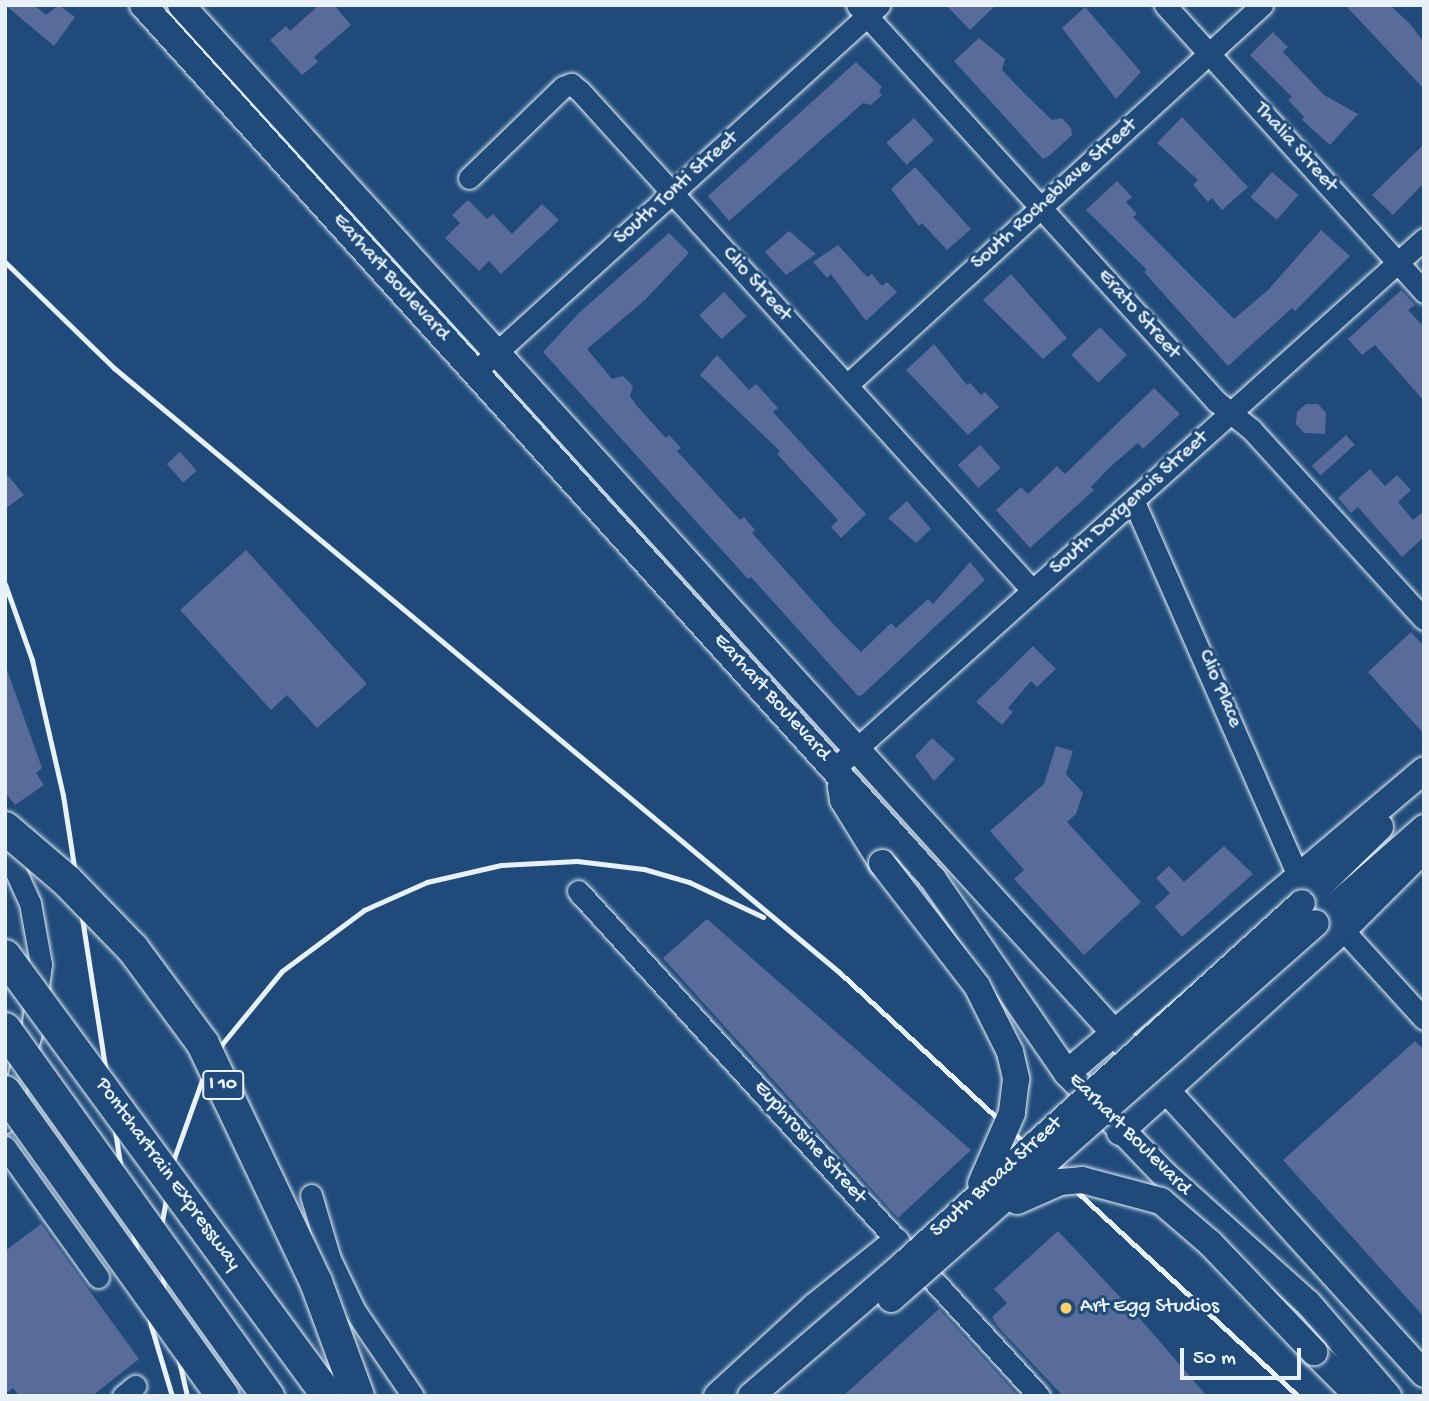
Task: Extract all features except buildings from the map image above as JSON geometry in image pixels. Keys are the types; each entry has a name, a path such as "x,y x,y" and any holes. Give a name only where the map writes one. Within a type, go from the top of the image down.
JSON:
{"highway":[{"name":"I 10","path":"5,828 67,881 132,950 203,1044 316,1282 358,1396"},
{"name":"Pontchartrain Expressway","path":"5,956 328,1396"},
{"path":"5,1029 268,1396"},
{"path":"5,1092 223,1396"}],"main road":[{"name":"Earhart Boulevard","path":"143,5 933,879 1067,1073 1120,1132 1308,1303 1388,1396"},
{"name":"Earhart Boulevard","path":"181,5 672,549 1115,1031 1424,1374"},
{"path":"302,182 324,163"},
{"path":"651,567 672,549"},
{"path":"1067,1073 1424,770"},
{"path":"837,772 843,800 882,863 977,986 1010,1052 1016,1079 1012,1113 1002,1142 970,1202"},
{"name":"South Broad Street","path":"778,1396 969,1232 1309,913 1424,784"},
{"name":"South Broad Street","path":"751,1396 970,1202 1309,913 1424,828"},
{"path":"1120,1132 1343,930 1424,849"},
{"path":"969,1232 1019,1200 1060,1182 1101,1183 1149,1196 1187,1220 1358,1396"},
{"path":"717,1396 814,1307 896,1241"}],"street":[{"name":"Thalia Street","path":"1165,5 1424,292"},
{"name":"South Rocheblave Street","path":"847,385 1262,5"},
{"name":"South Tonti Street","path":"475,372 673,193 868,9"},
{"name":"Erato Street","path":"868,9 1041,208 1232,414 1251,429 1424,619"},
{"name":"Clio Street","path":"468,178 571,85 673,193 1032,590"},
{"name":"South Dorgenois Street","path":"837,772 857,750 1032,590 1134,502 1424,239"},
{"name":"Clio Place","path":"1134,502 1299,877"},
{"path":"5,848 30,903 41,964 32,1030 5,1122"},
{"name":"Euphrosine Street","path":"578,891 1039,1396"},
{"path":"1343,930 1424,1019"},
{"path":"1181,975 1234,1031"},
{"path":"5,1147 99,1277"},
{"path":"765,1396 1002,1189"},
{"path":"311,1195 330,1259 355,1311 413,1396"}],"railway":[{"path":"5,262 114,368 839,972 1298,1396"},
{"path":"5,584 32,660 63,795 121,1169 151,1326 172,1396"},
{"path":"187,1396 164,1295 160,1232 173,1161 202,1080 222,1044 282,971 364,910 427,882 501,865 577,861 644,869 689,882 763,917"}],"place":[{"name":"Art Egg Studios","path":"1066,1308"}]}
